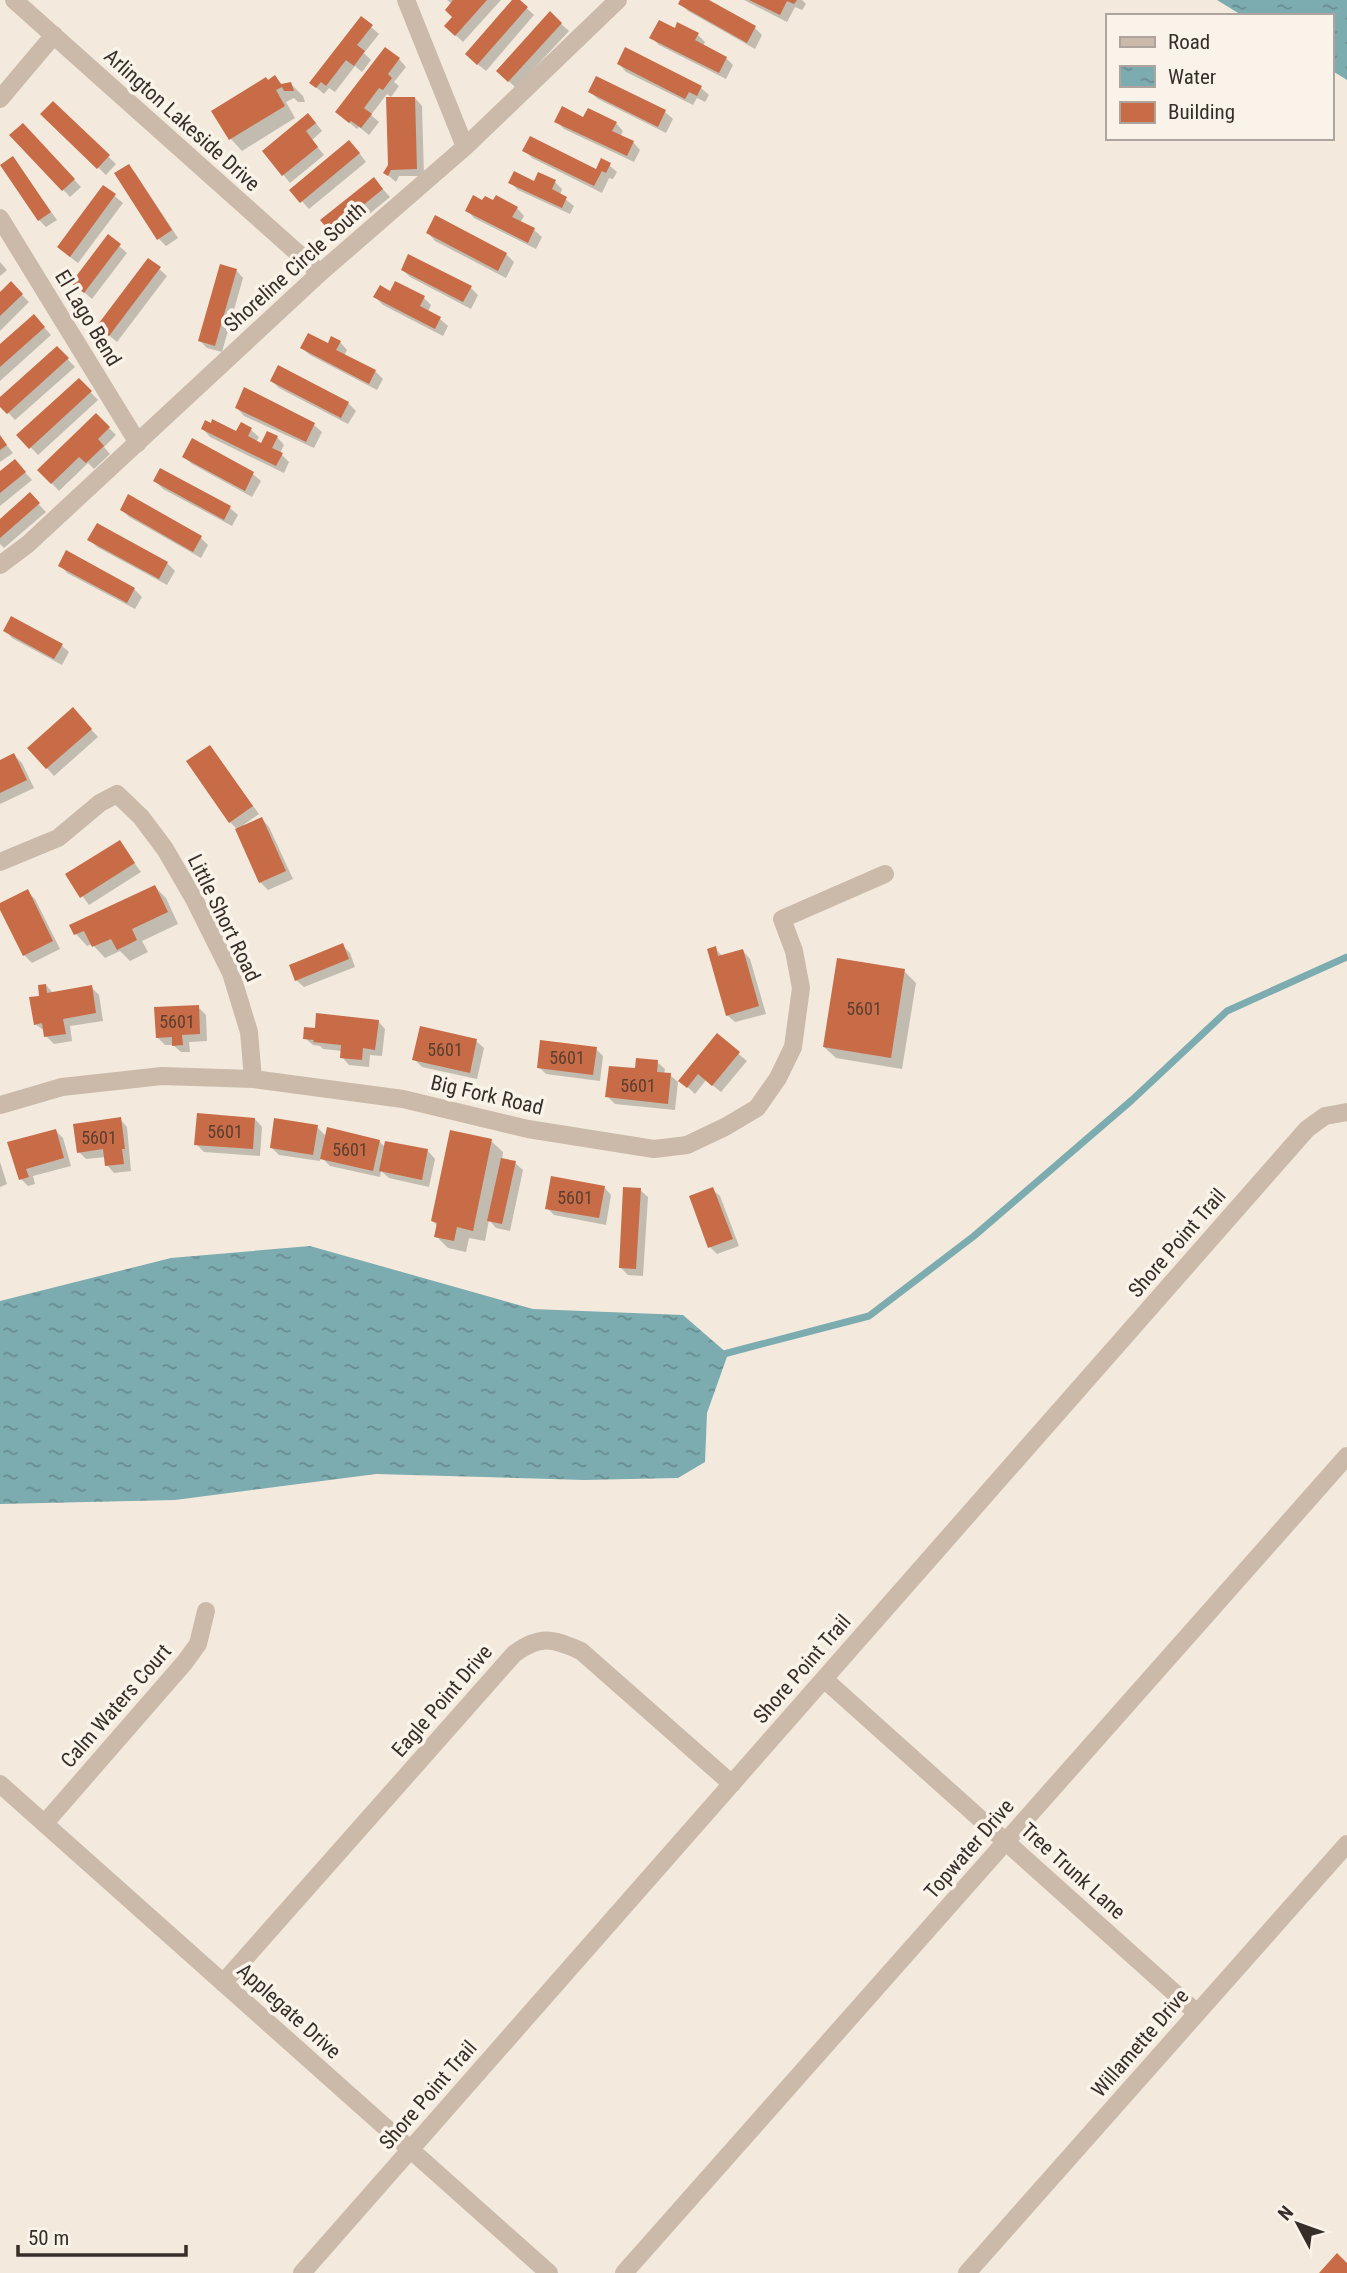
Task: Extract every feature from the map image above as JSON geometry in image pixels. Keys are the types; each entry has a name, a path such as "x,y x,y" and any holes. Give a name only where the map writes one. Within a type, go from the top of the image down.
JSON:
{"street":[{"name":"Arlington Lakeside Drive","path":"14,0 320,273"},
{"path":"406,0 464,147"},
{"name":"Shoreline Circle South","path":"0,565 27,544 138,443 320,273 464,147 618,0"},
{"path":"0,99 54,35"},
{"name":"El Lago Bend","path":"0,218 138,443"},
{"name":"Little Short Road","path":"0,862 58,838 100,803 117,794 141,817 165,849 194,899 231,973 250,1032 253,1079"},
{"name":"Big Fork Road","path":"0,1105 62,1087 162,1076 253,1079 403,1099 528,1129 654,1149 687,1145 757,1108 778,1078 793,1047 801,988 794,951 782,919 885,874"},
{"name":"Shore Point Trail","path":"302,2273 1307,1129 1325,1116 1347,1112"},
{"name":"Topwater Drive","path":"624,2273 1347,1456"},
{"name":"Calm Waters Court","path":"44,1823 185,1662 198,1644 206,1611"},
{"name":"Eagle Point Drive","path":"223,1983 514,1654 528,1643 544,1640 564,1643 581,1651 732,1784"},
{"name":"Tree Trunk Lane","path":"824,1679 1197,2013"},
{"name":"Applegate Drive","path":"0,1784 549,2273"},
{"name":"Willamette Drive","path":"967,2273 1347,1845"}],"water":[{"path":"1217,0 1347,0 1347,80 1333,71 1333,14 1240,14"},
{"path":"310,1246 533,1309 683,1315 728,1354 707,1413 705,1462 678,1478 584,1480 376,1474 175,1500 0,1504 0,1301 171,1258"}],"building":[{"path":"453,0 487,0 455,36 444,26 452,17 445,10"},
{"path":"512,0 520,0 528,7 477,65 465,54"},
{"path":"680,0 709,0 756,26 747,43 678,4"},
{"path":"749,0 797,0 794,4 787,1 780,15"},
{"path":"550,11 562,23 508,82 496,71"},
{"path":"361,16 373,25 357,45 365,51 354,66 346,60 326,86 321,82 316,88 309,83"},
{"path":"659,20 675,28 677,22 699,33 695,40 727,57 719,73 649,38"},
{"path":"385,47 400,58 388,74 392,78 383,90 379,88 364,108 372,114 361,128 335,112"},
{"path":"625,47 702,86 697,96 689,92 685,99 617,64"},
{"path":"275,75 281,84 291,82 294,91 284,91 282,87 276,90 285,106 229,140 211,111 266,77 268,80"},
{"path":"596,76 666,110 658,127 588,92"},
{"path":"386,97 415,97 417,169 391,170 388,176 383,173 388,165"},
{"path":"53,101 110,155 97,169 40,114"},
{"path":"562,106 583,117 588,108 617,122 612,131 634,141 627,156 554,122"},
{"path":"308,113 316,123 306,131 318,147 282,176 262,151"},
{"path":"23,123 75,179 62,191 9,135"},
{"path":"530,136 596,169 601,158 611,163 606,173 602,171 594,186 522,151"},
{"path":"349,140 360,153 300,203 289,190"},
{"path":"13,156 51,212 38,221 0,165"},
{"path":"129,164 172,230 157,240 114,173"},
{"path":"514,171 534,181 538,172 556,180 552,189 567,197 562,208 508,183"},
{"path":"374,177 383,189 330,232 320,220"},
{"path":"103,185 116,194 70,257 57,247"},
{"path":"473,195 482,200 485,196 493,200 496,195 518,207 512,217 535,228 528,243 465,211"},
{"path":"435,215 507,253 498,271 426,233"},
{"path":"108,234 121,244 84,293 71,283"},
{"path":"408,254 472,286 463,302 401,270"},
{"path":"148,258 161,267 109,336 96,327"},
{"path":"220,264 237,269 215,346 198,341"},
{"path":"11,281 23,294 0,316 0,292"},
{"path":"395,281 425,296 420,306 441,317 435,329 373,297 380,285 390,291"},
{"path":"34,314 45,327 0,367 0,344"},
{"path":"308,333 328,343 331,336 341,341 336,350 376,370 369,384 300,348"},
{"path":"57,346 69,358 7,414 0,407 0,397"},
{"path":"278,365 349,402 341,418 270,381"},
{"path":"79,378 92,391 29,449 16,435"},
{"path":"244,387 315,423 306,442 235,408"},
{"path":"96,413 110,427 98,439 104,446 86,463 79,457 51,484 37,470"},
{"path":"212,419 236,431 241,422 252,428 248,436 261,443 267,431 278,436 272,448 283,453 276,466 201,429 205,420 211,423"},
{"path":"0,435 7,445 0,450"},
{"path":"192,438 254,472 245,491 182,457"},
{"path":"15,459 26,472 0,493 0,471"},
{"path":"160,468 231,506 224,520 153,481"},
{"path":"30,492 40,503 0,538 0,519"},
{"path":"128,494 202,536 193,552 120,510"},
{"path":"97,523 168,562 159,579 87,540"},
{"path":"66,550 135,588 127,603 58,566"},
{"path":"11,616 63,644 54,659 3,631"},
{"path":"73,707 92,729 46,769 27,748"},
{"path":"210,745 253,806 229,823 186,761"},
{"path":"14,753 27,780 0,793 0,760"},
{"path":"262,817 286,871 259,883 235,829"},
{"path":"120,840 135,863 80,898 65,874"},
{"path":"155,885 168,912 132,929 137,940 117,950 111,939 92,947 84,931 74,935 69,925"},
{"path":"28,889 53,941 23,956 0,910 0,903"},
{"path":"343,943 349,959 295,981 289,965"},
{"path":"716,946 718,956 743,949 759,1006 726,1016 707,949"},
{"path":"837,958 905,969 891,1058 823,1047"},
{"path":"46,984 47,993 92,985 96,1013 63,1019 66,1034 44,1037 42,1023 34,1025 29,997 39,996 38,985"},
{"path":"199,1005 200,1034 182,1035 183,1045 172,1046 172,1037 156,1038 154,1007"},
{"path":"316,1013 379,1020 375,1050 363,1048 362,1060 340,1058 341,1045 303,1039 304,1027 315,1028"},
{"path":"420,1026 477,1039 470,1073 412,1060"},
{"path":"717,1033 740,1052 712,1086 698,1074 687,1088 678,1081"},
{"path":"540,1040 597,1047 593,1075 537,1068"},
{"path":"636,1058 658,1060 657,1072 671,1073 668,1104 605,1097 609,1066 635,1068"},
{"path":"197,1113 255,1118 253,1149 194,1145"},
{"path":"121,1117 124,1164 105,1166 103,1149 77,1153 73,1124"},
{"path":"274,1118 318,1125 313,1155 270,1148"},
{"path":"327,1127 380,1140 373,1171 320,1159"},
{"path":"56,1129 64,1158 26,1169 29,1177 19,1180 7,1142"},
{"path":"450,1130 492,1139 473,1231 457,1227 454,1241 434,1237 437,1223 431,1221"},
{"path":"385,1141 428,1149 422,1180 379,1171"},
{"path":"501,1158 516,1161 502,1224 487,1221"},
{"path":"551,1176 605,1186 599,1218 545,1209"},
{"path":"623,1187 641,1188 636,1269 619,1268"},
{"path":"713,1187 733,1239 708,1248 689,1196"},
{"path":"1337,2253 1347,2263 1347,2273 1319,2273"}],"waterway":[{"path":"720,1355 869,1316 974,1236 1132,1100 1227,1011 1347,957"}]}
